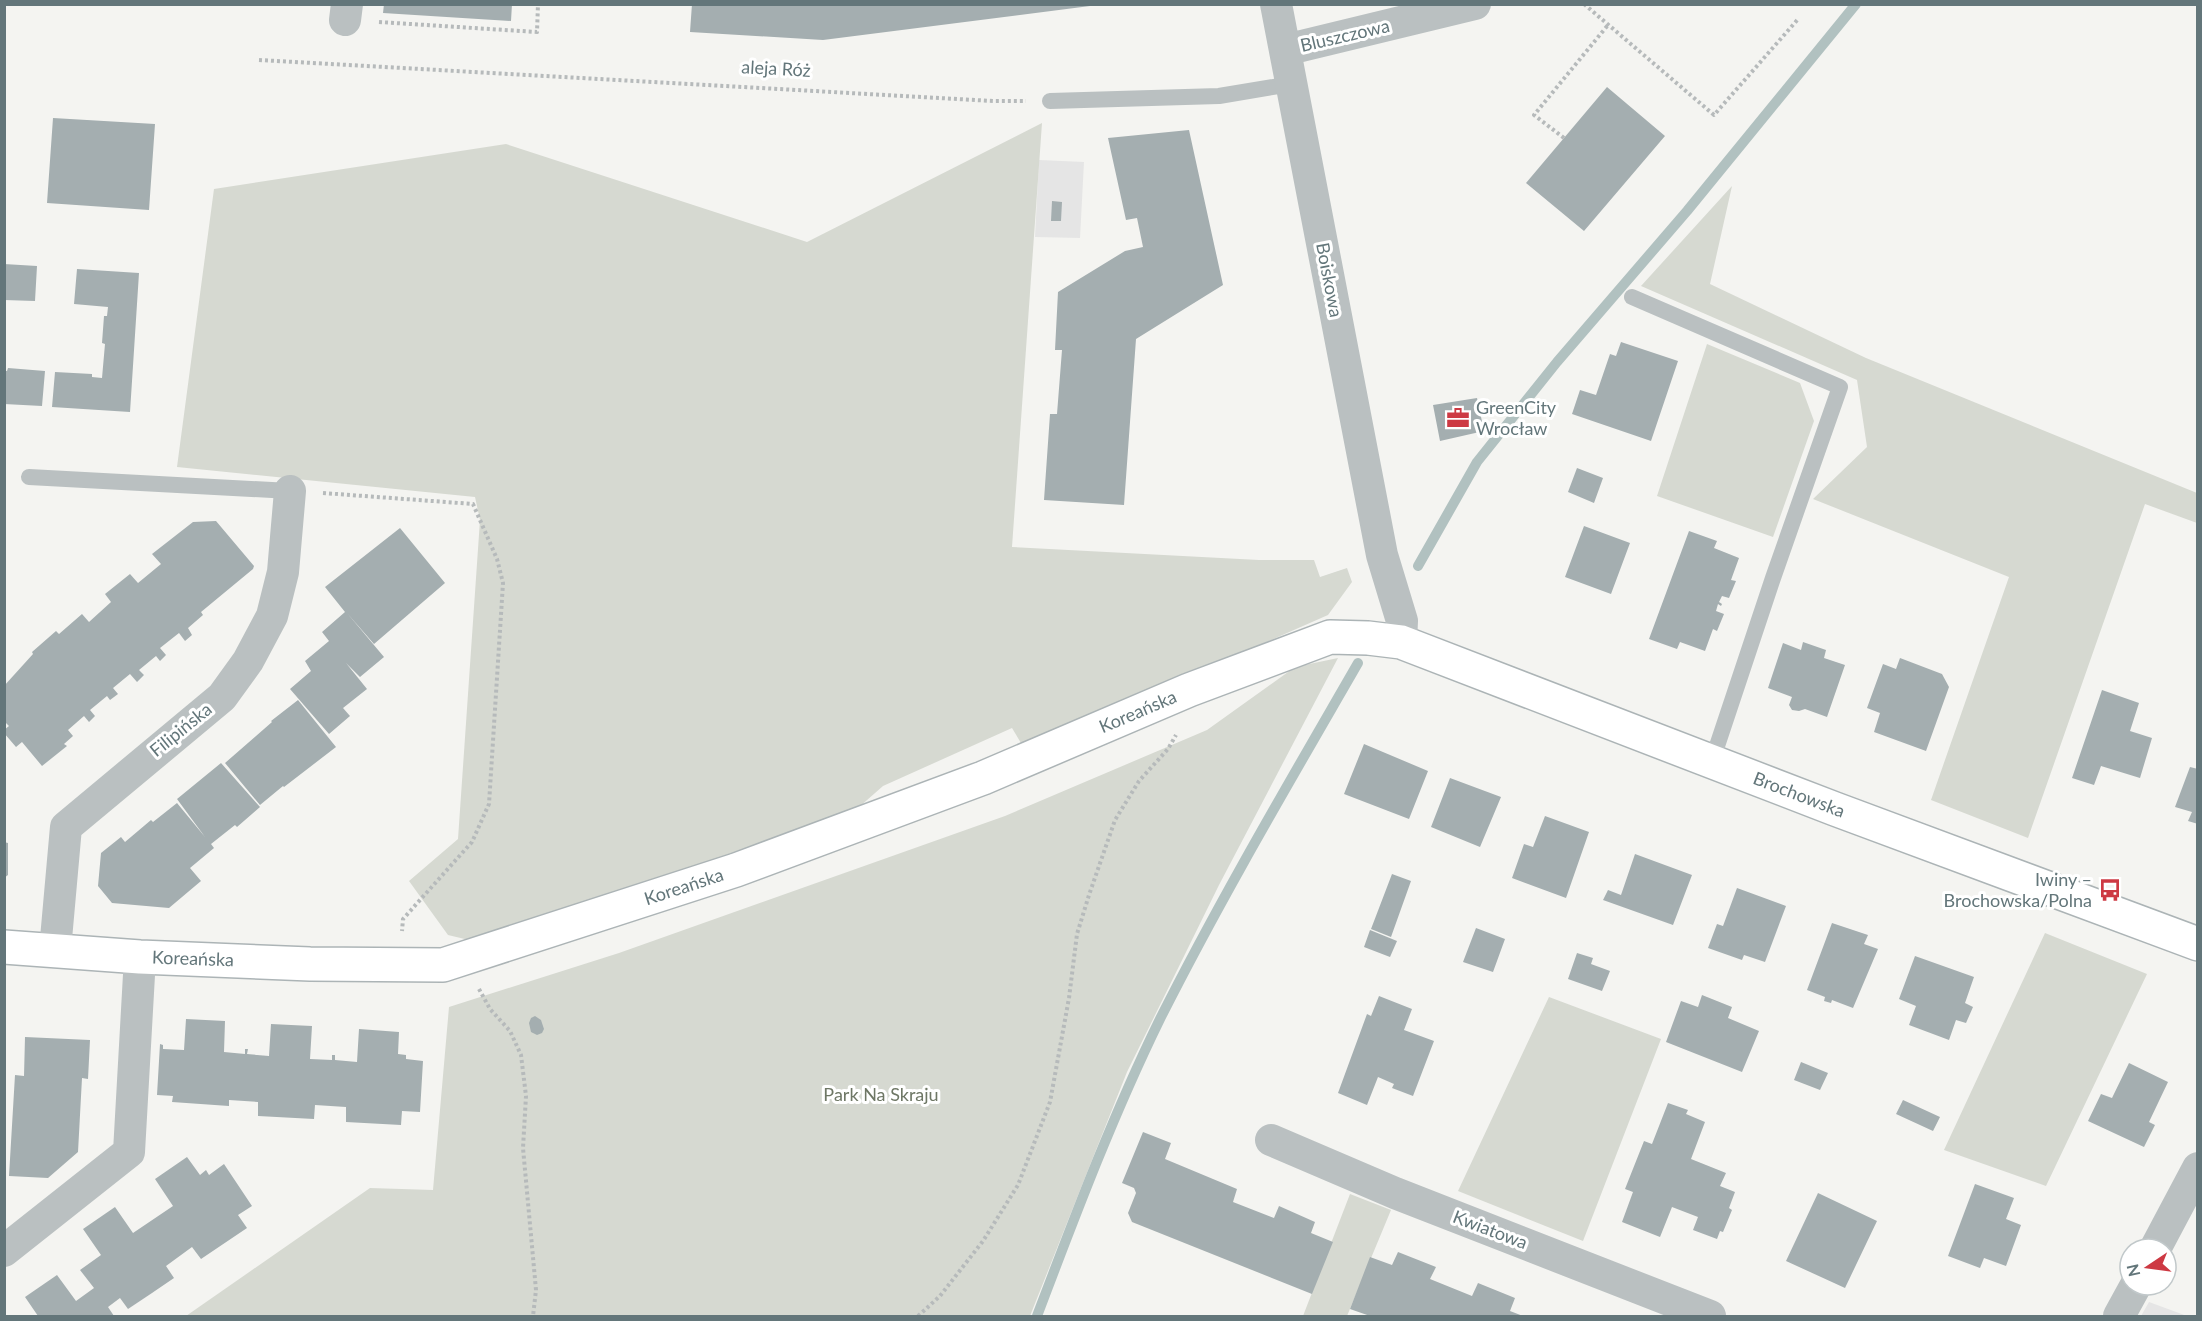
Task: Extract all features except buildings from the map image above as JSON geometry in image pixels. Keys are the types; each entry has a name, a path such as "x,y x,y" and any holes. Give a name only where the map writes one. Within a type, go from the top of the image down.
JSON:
{"street":[{"name":"Boiskowa","path":"1276,4 1382,555 1402,621 1401,642"},
{"name":"Bluszczowa","path":"1285,50 1476,4"},
{"name":"Filipińska","path":"55,950 66,827 222,696 248,661 272,616 283,572 290,491"},
{"name":"Brochowska","path":"1330,637 1401,642 1835,809 2198,944"},
{"name":"Koreańska","path":"4,947 140,957 310,964 443,965 736,870 983,778 1189,690 1330,637"},
{"path":"4,1251 129,1152 140,957"},
{"name":"Kwiatowa","path":"1271,1140 1395,1193 1710,1317"},
{"path":"2161,1237 2198,1168"},
{"path":"2119,1317 2130,1297"}],"lane":[{"path":"1050,101 1219,96 1291,84"},
{"path":"1632,297 1840,387 1712,761"},
{"path":"29,477 290,491"}],"path":[{"path":"356,15 537,32 538,4"},
{"path":"1584,4 1714,115 1799,18"},
{"path":"1564,138 1534,115 1608,25"},
{"name":"aleja Róż","path":"259,60 969,99 1050,101"},
{"path":"290,491 473,504 497,559 503,583 489,804 472,842 403,919 398,965"},
{"path":"918,1317 940,1296 983,1241 1018,1185 1050,1102 1069,998 1077,934 1115,820 1139,782 1168,749 1176,735"},
{"path":"479,989 490,1009 510,1031 521,1055 526,1096 523,1148 536,1290 533,1317"}],"shaded area":[{"path":"1039,160 1084,162 1080,238 1035,237"},
{"path":"2149,1302 2187,1316 2141,1316"}],"green space":[{"path":"1042,123 1012,547 1259,560 1314,560 1320,577 1347,568 1352,582 1328,615 1024,748 1012,728 883,786 850,815 473,941 448,935 409,881 458,839 480,520 475,497 177,467 214,189 506,144 807,242"},
{"path":"1732,186 1710,284 1866,358 2197,493 2197,523 2145,504 2028,838 1931,800 2009,577 1813,499 1867,447 1857,380 1641,286"},
{"path":"1707,344 1800,383 1814,421 1773,537 1657,496"},
{"name":"Park Na Skraju","path":"1338,658 1219,885 1127,1072 1030,1316 186,1316 370,1188 433,1190 449,1007 619,953 1005,816 1207,730 1295,667"},
{"path":"2045,933 2147,974 2046,1186 1944,1150"},
{"path":"1549,997 1661,1039 1583,1241 1458,1191"},
{"path":"1350,1194 1391,1210 1347,1316 1303,1316"}],"waterway":[{"path":"1418,566 1477,462 1557,362 1687,211 1856,4"},
{"path":"1037,1316 1110,1129 1160,1019 1232,884 1358,663"}],"place":[{"name":"GreenCity Wrocław","path":"1458,418"},
{"name":"Iwiny – Brochowska/Polna","path":"2110,890"}]}
